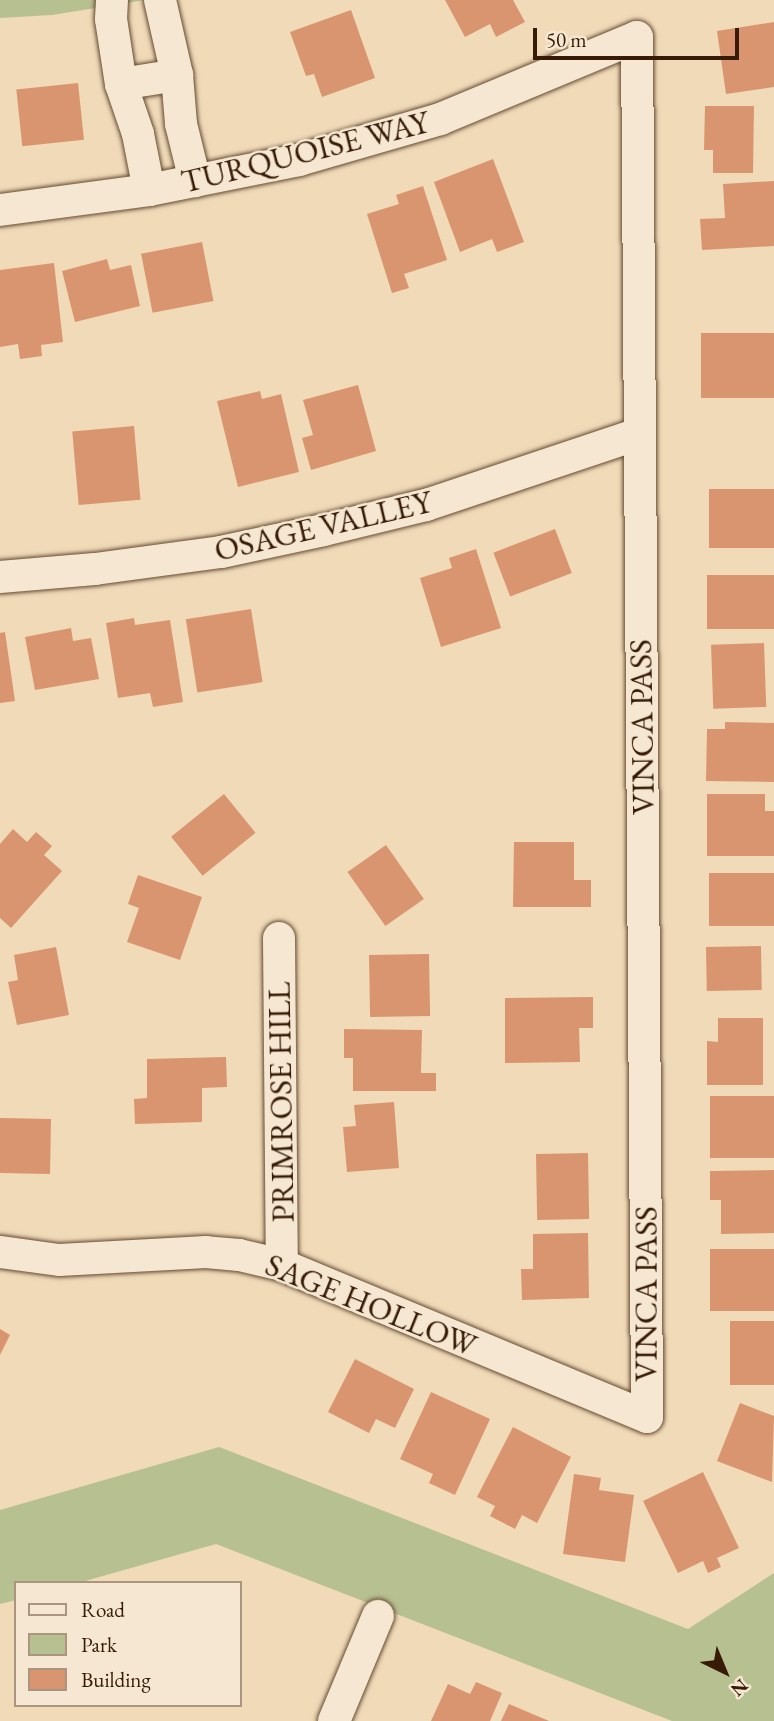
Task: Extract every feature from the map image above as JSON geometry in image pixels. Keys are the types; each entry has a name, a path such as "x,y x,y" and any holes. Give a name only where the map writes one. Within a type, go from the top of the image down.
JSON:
{"street":[{"path":"112,0 111,19 121,84 138,134 149,190"},
{"path":"160,0 177,75 181,124 195,181"},
{"name":"TURQUOISE WAY","path":"0,210 149,190 299,160 440,119 637,37"},
{"name":"VINCA PASS","path":"637,37 647,1418"},
{"path":"121,84 177,75"},
{"name":"OSAGE VALLEY","path":"0,577 95,569 221,552 324,530 426,505 638,434"},
{"name":"PRIMROSE HILL","path":"279,938 282,1265"},
{"name":"SAGE HOLLOW","path":"0,1252 59,1260 206,1252 239,1255 282,1265 647,1418"},
{"path":"334,1721 378,1616"}],"green space":[{"path":"0,0 145,0 52,15 0,18"},
{"path":"219,1447 688,1629 774,1573 774,1721 672,1721 216,1544 85,1581 14,1581 14,1600 0,1604 0,1510"}],"building":[{"path":"445,0 513,0 525,22 496,37 490,24 465,37"},
{"path":"351,10 375,78 322,97 314,74 306,76 290,32"},
{"path":"774,22 774,87 726,94 717,31"},
{"path":"78,83 84,140 22,146 16,89"},
{"path":"705,106 754,106 753,173 713,173 713,150 704,150"},
{"path":"493,159 524,242 497,252 492,239 460,252 434,182"},
{"path":"774,181 774,246 702,250 700,219 725,218 723,184"},
{"path":"423,186 447,260 404,274 409,288 392,293 367,214 399,204 396,195"},
{"path":"202,242 213,301 153,313 141,254"},
{"path":"107,259 110,270 131,265 140,306 75,322 62,271"},
{"path":"54,263 63,342 41,345 42,356 20,359 18,344 0,347 0,270"},
{"path":"701,333 774,333 774,398 701,398"},
{"path":"358,385 376,451 311,470 302,438 313,435 303,400"},
{"path":"260,391 262,399 281,394 299,472 238,487 217,401"},
{"path":"134,426 140,500 79,505 72,431"},
{"path":"709,489 774,489 774,548 709,548"},
{"path":"555,529 572,573 510,597 493,553"},
{"path":"476,549 501,628 441,647 420,578 452,568 449,558"},
{"path":"707,575 774,575 774,629 707,629"},
{"path":"251,609 263,682 197,692 186,619"},
{"path":"134,618 135,625 170,620 183,702 153,707 150,693 118,698 106,623"},
{"path":"71,628 73,641 91,638 99,679 35,690 25,637"},
{"path":"5,632 15,701 0,703 0,633"},
{"path":"764,643 766,707 713,709 711,645"},
{"path":"725,722 774,723 774,782 706,781 707,729 725,729"},
{"path":"224,794 255,833 203,876 171,837"},
{"path":"707,794 765,794 765,811 774,811 774,856 707,856"},
{"path":"13,829 27,842 36,832 52,846 44,855 62,871 11,928 0,918 0,844"},
{"path":"514,842 574,842 574,880 591,880 591,907 513,907"},
{"path":"386,845 424,899 385,926 347,872"},
{"path":"709,873 774,873 774,926 709,926"},
{"path":"138,875 202,897 180,960 127,942 139,908 128,904"},
{"path":"761,946 762,990 707,991 706,947"},
{"path":"56,947 69,1015 17,1025 8,982 18,980 14,955"},
{"path":"429,954 430,1016 370,1017 369,955"},
{"path":"593,997 593,1028 579,1028 580,1062 505,1063 505,998"},
{"path":"718,1018 763,1018 763,1085 707,1085 707,1041 718,1042"},
{"path":"344,1029 422,1030 421,1073 436,1073 436,1091 353,1091 353,1058 344,1058"},
{"path":"226,1057 227,1087 202,1088 202,1122 135,1124 134,1099 147,1098 147,1059"},
{"path":"710,1096 774,1096 774,1158 710,1158"},
{"path":"394,1102 399,1168 347,1172 343,1127 356,1126 354,1105"},
{"path":"0,1118 51,1119 50,1174 0,1173"},
{"path":"588,1153 589,1219 537,1220 536,1154"},
{"path":"774,1170 774,1233 721,1234 721,1200 710,1200 710,1171"},
{"path":"588,1233 589,1298 522,1300 521,1269 533,1269 533,1234"},
{"path":"710,1249 774,1249 774,1311 710,1311"},
{"path":"730,1321 774,1321 774,1385 730,1385"},
{"path":"0,1329 10,1335 0,1355"},
{"path":"355,1359 414,1389 395,1428 376,1419 369,1433 328,1412"},
{"path":"431,1392 490,1419 455,1495 429,1483 433,1474 400,1459"},
{"path":"740,1403 774,1416 772,1482 717,1461"},
{"path":"513,1427 571,1457 537,1523 522,1515 515,1529 490,1516 495,1506 477,1497"},
{"path":"703,1472 739,1548 717,1558 721,1567 708,1573 703,1561 678,1573 643,1501"},
{"path":"574,1474 601,1478 599,1490 634,1495 625,1562 563,1554"},
{"path":"476,1682 502,1693 490,1721 431,1721 448,1684 470,1694"},
{"path":"509,1704 549,1721 501,1721"}]}
